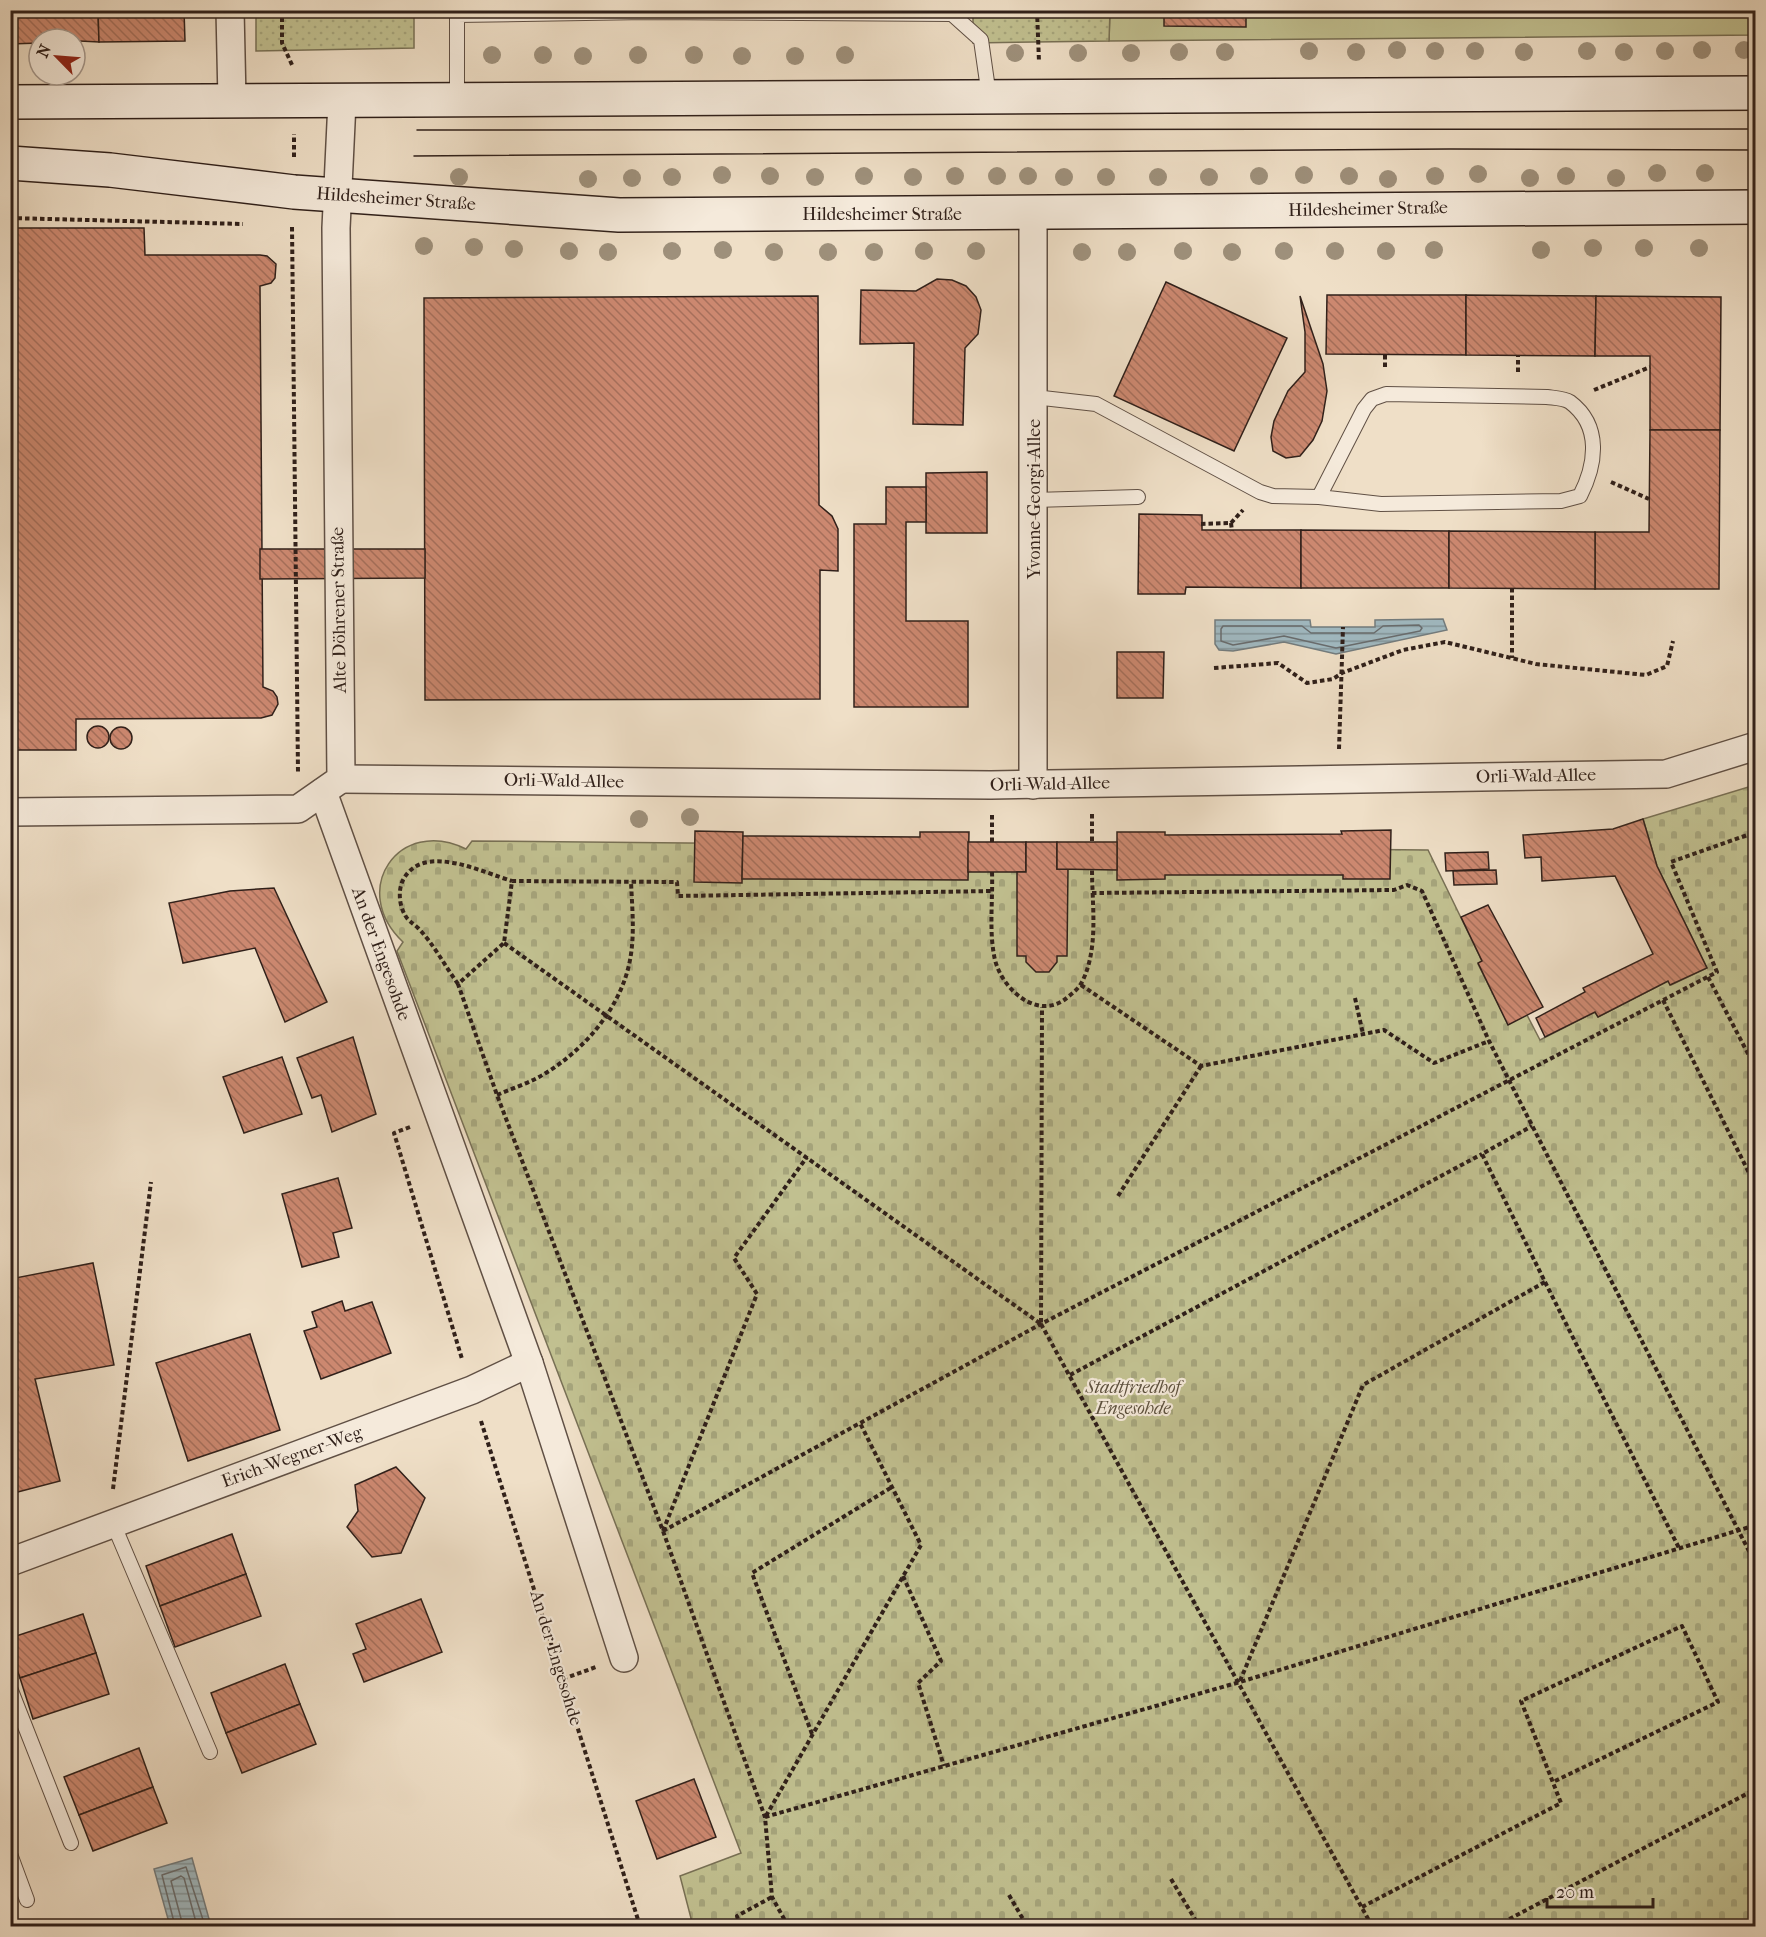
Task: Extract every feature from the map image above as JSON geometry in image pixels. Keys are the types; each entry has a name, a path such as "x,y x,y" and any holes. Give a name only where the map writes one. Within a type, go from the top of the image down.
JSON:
{"main road":[{"path":"10,102 1755,93"},
{"name":"Hildesheimer Straße","path":"10,163 110,170 338,196 620,215 1755,207"}],"street":[{"path":"230,10 232,100"},
{"name":"Alte Döhrener Straße","path":"332,785 336,228 342,102"},
{"name":"Yvonne-Georgi-Allee","path":"1033,213 1033,784"},
{"name":"Orli-Wald-Allee","path":"332,785 1033,784 1666,774 1755,746"},
{"path":"10,812 298,808 332,785"},
{"name":"An der Engesohde","path":"332,785 440,1116 529,1363 624,1658"},
{"path":"472,1390 529,1363"},
{"name":"Erich-Wegner-Weg","path":"10,1562 472,1390"}],"lane":[{"path":"457,99 457,15 647,12 952,14 981,40 989,96"},
{"path":"1034,397 1096,404 1260,492 1273,496 1319,497 1381,504 1561,501 1580,496 1592,473 1594,452 1586,419 1568,401 1547,397 1386,394 1372,399 1364,409 1319,497"},
{"path":"1034,500 1138,497"},
{"path":"110,1524 210,1752"},
{"path":"10,1688 71,1843"},
{"path":"10,1854 27,1900"}],"path":[{"path":"282,10 282,43 293,64 294,192"},
{"path":"1037,10 1041,95"},
{"path":"10,218 245,224"},
{"path":"280,225 336,228"},
{"path":"292,225 298,808"},
{"path":"1568,401 1650,367"},
{"path":"1592,473 1649,499"},
{"path":"1201,524 1231,523 1260,492"},
{"path":"1231,523 1232,531"},
{"path":"1512,588 1512,658"},
{"path":"1339,779 1343,627"},
{"path":"1214,668 1278,663 1307,683 1333,679 1342,673 1403,650 1445,642 1536,664 1647,675 1667,666 1673,641"},
{"path":"663,1531 1041,1324 1717,972 1671,862 1755,832"},
{"path":"788,1926 772,1898 765,1817 663,1531 496,1095 458,984 418,928 404,913 400,899 402,881 413,867 429,860 450,862 512,881 677,882 678,896 993,891"},
{"path":"992,872 994,956 1005,983 1022,1000 1042,1007 1063,1002 1081,985 1092,955 1092,869"},
{"path":"458,984 504,943 512,881"},
{"path":"496,1095 539,1077 575,1053 607,1014 622,990 630,961 633,934 631,881"},
{"path":"1092,893 1394,890 1407,885 1422,891 1489,1041 1739,1530 1755,1566"},
{"path":"504,943 1041,1324 1240,1682 1372,1926"},
{"path":"1708,977 1755,1069"},
{"path":"1081,985 1201,1066 1384,1030 1434,1063 1489,1041"},
{"path":"1355,998 1363,1034"},
{"path":"1663,1000 1755,1187"},
{"path":"1041,1324 1042,1007"},
{"path":"1118,1196 1201,1066"},
{"name":"An der Engesohde","path":"440,1116 394,1133 640,1926"},
{"path":"1070,1375 1532,1126"},
{"path":"1482,1154 1679,1548"},
{"path":"663,1531 757,1294 734,1258 807,1157"},
{"path":"110,1524 151,1182"},
{"path":"1240,1682 1363,1385 1545,1282"},
{"path":"765,1817 921,1545 860,1423"},
{"path":"812,1735 752,1573 892,1487"},
{"path":"765,1817 1240,1682 1755,1525"},
{"path":"903,1576 941,1661 918,1683 944,1766"},
{"path":"1362,1907 1561,1803 1521,1701 1682,1626 1718,1702 1553,1782"},
{"path":"1496,1926 1755,1789"},
{"path":"1171,1878 1199,1926"},
{"path":"1009,1895 1027,1926"},
{"path":"740,1926 737,1916 772,1898"}],"green space":[{"path":"1110,10 1756,11 1755,35 1109,41"},
{"path":"256,11 414,11 414,48 256,51"},
{"path":"973,11 1110,11 1109,41 973,43"},
{"name":"Stadtfriedhof Engesohde","path":"1755,785 1755,1926 693,1926 680,1876 741,1853 397,951 403,942 387,922 380,901 381,881 389,864 402,850 420,842 442,841 466,849 472,841 1428,850 1482,961 1478,964 1508,1024 1527,1015 1540,1040 1595,1012 1598,1017 1668,981 1671,985 1707,968 1657,866 1643,819"}],"water":[{"path":"1443,619 1447,630 1336,654 1284,642 1233,651 1219,650 1215,644 1215,620 1310,620 1311,627 1375,627 1375,620"},
{"path":"192,1858 211,1926 170,1926 154,1869"}],"building":[{"path":"10,10 98,10 99,42 87,41 87,27 27,27 27,43 10,44"},
{"path":"98,10 184,10 185,41 99,42"},
{"path":"1164,10 1246,10 1246,27 1164,26"},
{"path":"10,228 144,228 145,255 260,255 267,256 276,264 275,278 271,283 260,286 263,687 273,691 277,697 278,704 272,715 261,718 76,719 76,750 10,750"},
{"path":"937,279 952,280 966,286 976,297 981,310 978,334 965,348 963,425 913,424 914,343 860,344 861,290 916,291"},
{"path":"1166,282 1287,338 1234,451 1114,396"},
{"path":"1327,295 1466,295 1466,355 1326,354"},
{"path":"1466,295 1596,296 1595,356 1466,355"},
{"path":"818,296 819,505 832,516 838,529 838,571 820,570 820,699 425,700 424,298"},
{"path":"1300,296 1323,364 1327,391 1322,421 1313,440 1300,456 1286,458 1273,451 1271,437 1274,421 1288,391 1305,372 1305,332"},
{"path":"1596,296 1721,297 1720,430 1650,430 1650,356 1595,356"},
{"path":"1650,430 1720,430 1719,589 1595,589 1595,532 1649,532"},
{"path":"987,472 987,533 926,533 926,473"},
{"path":"886,487 926,487 926,522 906,522 906,621 968,621 968,707 854,707 854,524 886,524"},
{"path":"1139,514 1202,515 1202,530 1301,530 1301,588 1186,587 1185,594 1138,594"},
{"path":"1301,530 1449,531 1449,588 1301,588"},
{"path":"1449,531 1595,532 1595,589 1449,588"},
{"path":"260,549 425,549 425,578 260,579"},
{"path":"1117,652 1164,652 1163,698 1117,698"},
{"path":"98,726 106,729 109,737 106,745 98,748 90,745 87,737 90,729"},
{"path":"121,727 129,730 132,738 129,746 121,749 113,746 110,738 113,730"},
{"path":"1643,819 1657,866 1707,968 1670,985 1668,981 1598,1017 1595,1012 1545,1037 1536,1018 1585,992 1583,988 1653,954 1615,876 1542,881 1541,857 1525,858 1523,835 1613,829"},
{"path":"1391,830 1390,879 1343,879 1343,875 1165,875 1165,879 1117,880 1117,832 1165,832 1165,835 1342,834 1341,831"},
{"path":"695,831 743,832 742,883 694,882"},
{"path":"920,832 969,832 968,880 742,879 743,836 920,837"},
{"path":"968,842 1026,842 1026,872 968,872"},
{"path":"1026,842 1057,842 1057,869 1068,869 1067,956 1057,956 1057,962 1049,972 1036,972 1026,962 1026,956 1017,956 1017,872 1026,872"},
{"path":"1057,842 1117,842 1117,870 1057,869"},
{"path":"1488,852 1489,869 1446,871 1445,853"},
{"path":"1496,870 1497,884 1454,885 1453,871"},
{"path":"274,888 327,1002 285,1022 255,948 183,963 169,903 230,891"},
{"path":"1488,905 1543,1007 1508,1025 1478,963 1482,961 1461,917"},
{"path":"353,1037 376,1114 332,1132 321,1095 312,1098 297,1058"},
{"path":"282,1057 302,1114 244,1133 223,1077"},
{"path":"338,1178 352,1228 333,1233 339,1257 302,1267 282,1194"},
{"path":"93,1263 114,1365 35,1379 60,1481 10,1494 10,1392 18,1390 10,1354 10,1279"},
{"path":"342,1301 345,1311 372,1302 391,1353 321,1379 304,1331 317,1327 312,1312"},
{"path":"250,1334 280,1430 188,1461 156,1363"},
{"path":"396,1467 425,1498 401,1553 372,1557 347,1527 358,1511 355,1485"},
{"path":"232,1534 246,1574 160,1606 146,1566"},
{"path":"246,1574 261,1616 175,1647 160,1606"},
{"path":"421,1599 442,1652 364,1682 353,1654 366,1649 356,1624"},
{"path":"83,1614 96,1653 20,1678 10,1649 10,1638"},
{"path":"96,1653 109,1694 33,1719 20,1678"},
{"path":"285,1664 300,1704 226,1733 211,1693"},
{"path":"300,1704 316,1744 242,1773 226,1733"},
{"path":"139,1748 153,1787 79,1815 64,1777"},
{"path":"694,1779 716,1837 657,1859 636,1801"},
{"path":"153,1787 167,1823 93,1851 79,1815"}],"tram line":[{"path":"417,130 1756,129"},
{"path":"414,156 1450,149 1756,150"}]}
